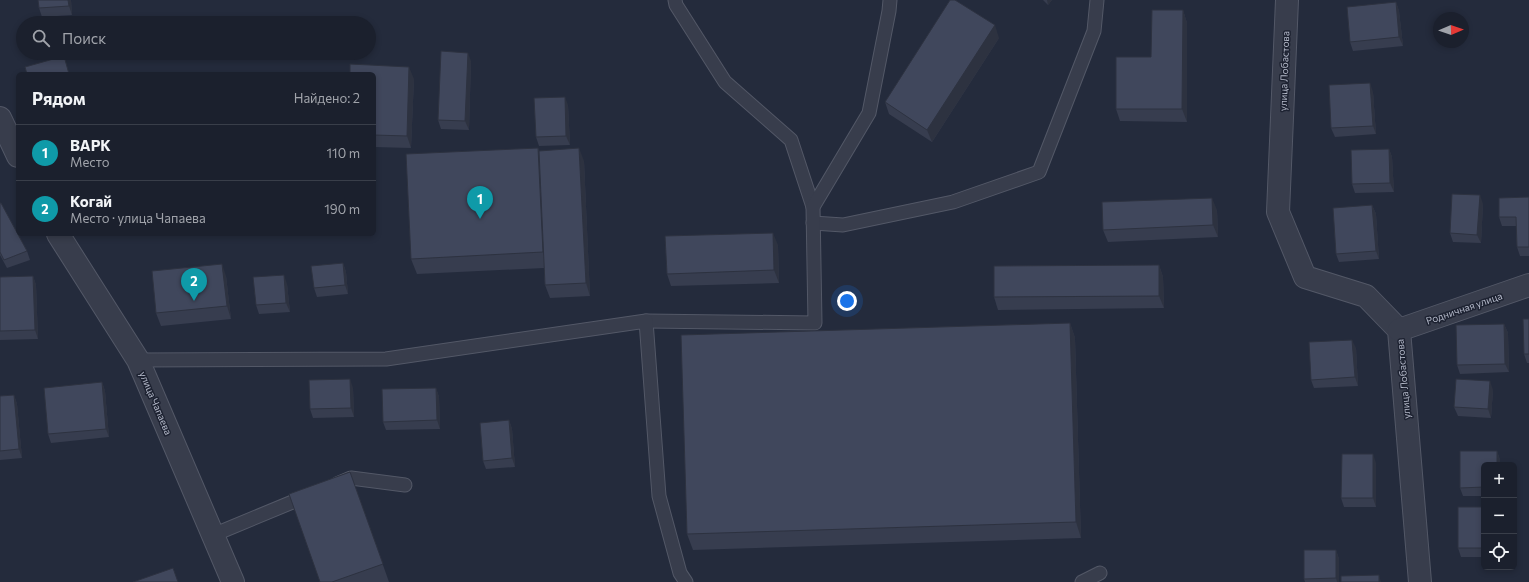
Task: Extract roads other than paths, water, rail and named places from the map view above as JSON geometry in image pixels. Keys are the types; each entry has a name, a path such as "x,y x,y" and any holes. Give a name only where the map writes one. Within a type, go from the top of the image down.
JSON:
{"street":[{"name":"улица Лобастова","path":"1287,0 1278,212 1305,277 1366,296 1399,330 1420,582"},
{"path":"0,118 16,152"},
{"name":"улица Чапаева","path":"59,236 138,360 233,582"},
{"name":"Родничная улица","path":"1399,330 1529,285"}],"lane":[{"path":"138,360 386,358 646,321 816,323 813,207 791,140 724,82 676,5 675,0"},
{"path":"813,207 869,113 890,0"},
{"path":"813,223 842,225 953,202 1039,172 1094,31 1097,0"},
{"path":"646,321 659,496 680,573 686,582"},
{"path":"213,535 351,478 405,485"},
{"path":"1082,582 1100,573"}],"place":[{"name":"ВАРК","path":"480,219"},
{"name":"Когай","path":"194,301"}]}
